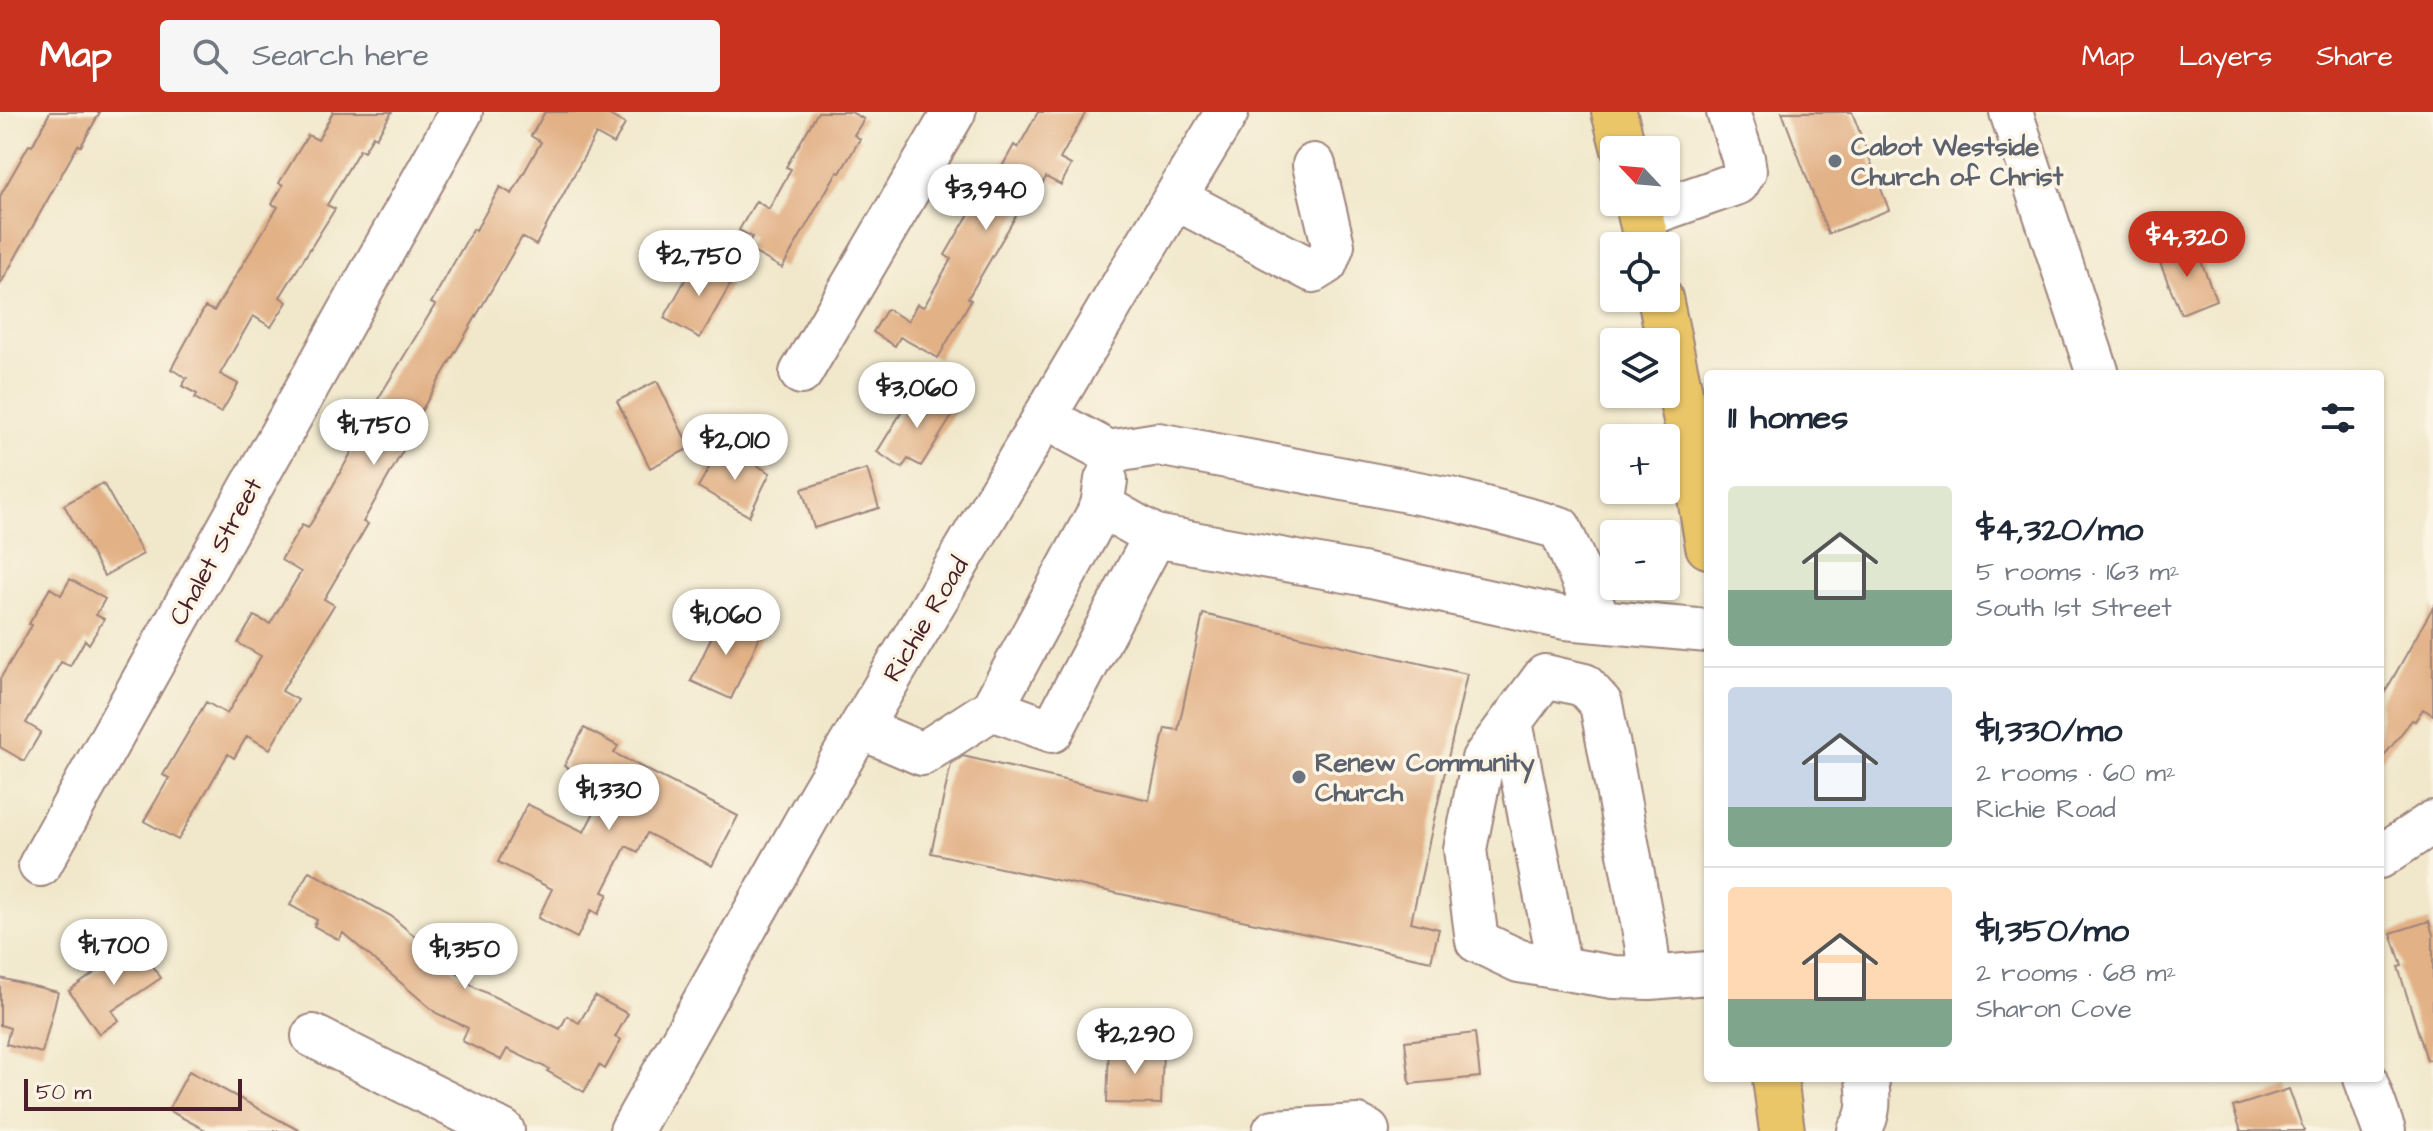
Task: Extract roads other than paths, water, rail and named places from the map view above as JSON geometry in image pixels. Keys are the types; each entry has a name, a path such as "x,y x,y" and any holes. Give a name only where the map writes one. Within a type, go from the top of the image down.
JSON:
{"main road":[{"path":"1614,112 1620,136"},
{"path":"1663,312 1704,522"},
{"path":"1776,1082 1782,1131"}],"street":[{"name":"Chalet Street","path":"40,865 461,112"},
{"path":"801,373 954,112"},
{"name":"Richie Road","path":"631,1131 821,794 1227,112"},
{"path":"1642,222 1738,183 1745,171 1728,112"},
{"path":"2011,112 2097,370"},
{"path":"1175,198 1313,271 1326,263 1333,245 1314,165"},
{"path":"1044,417 1109,452 1158,444 1455,500 1560,528 1600,621"},
{"path":"861,728 922,754 992,709 1102,506 1109,452"},
{"path":"1102,506 1155,536 1362,574 1542,613 1704,631"},
{"path":"992,709 1052,731 1155,536"},
{"path":"1542,613 1545,676 1483,759 1465,849 1477,941 1519,961 1613,977 1650,978 1704,973"},
{"path":"1545,676 1584,685 1601,704 1650,978"},
{"path":"1511,722 1560,968"},
{"path":"2384,854 2433,822"},
{"path":"313,1036 503,1131"},
{"path":"1859,1131 1870,1105 1867,1082"},
{"path":"2366,1082 2384,1131"},
{"path":"1274,1131 1358,1126 1368,1131"}],"place":[{"name":"Cabot Westside Church of Christ","path":"1835,161"},
{"name":"Renew Community Church","path":"1299,777"}]}
